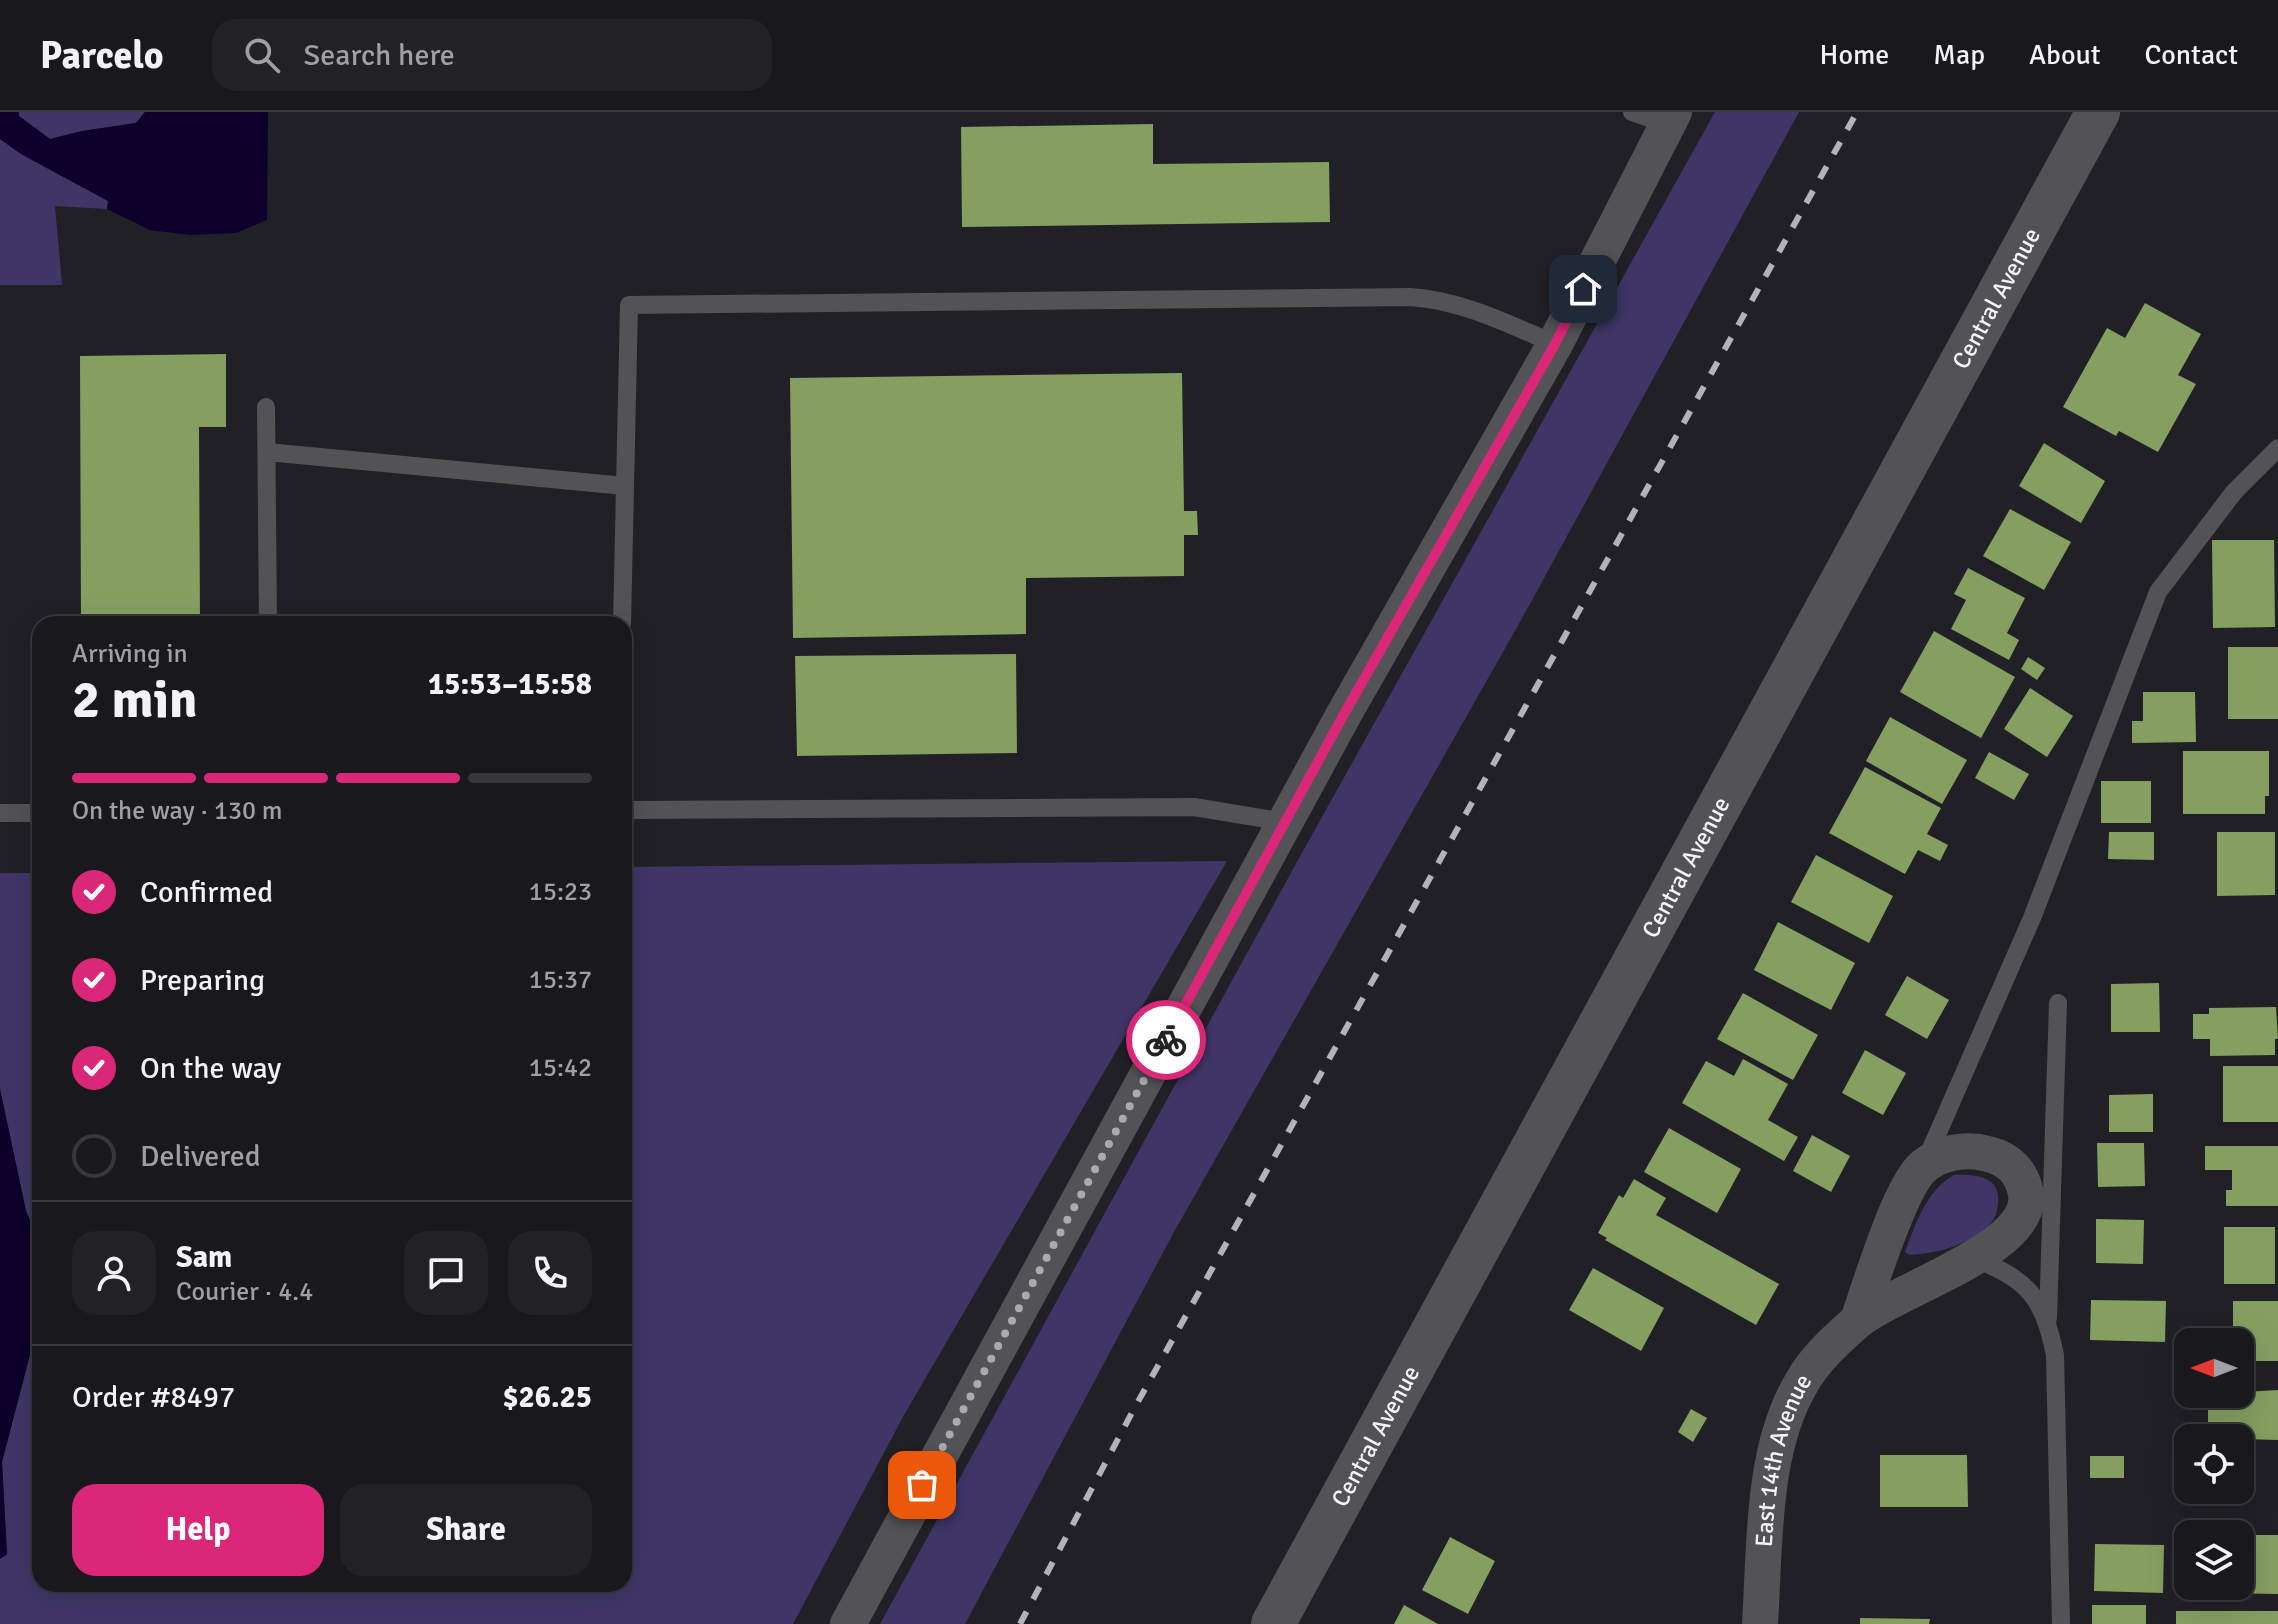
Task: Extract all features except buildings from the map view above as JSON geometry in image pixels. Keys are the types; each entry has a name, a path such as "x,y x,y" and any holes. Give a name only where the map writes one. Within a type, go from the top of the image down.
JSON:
{"street":[{"name":"Central Avenue","path":"1273,1624 2098,112"},
{"path":"848,1624 1285,822 1555,344 1670,118"},
{"name":"East 14th Avenue","path":"1760,1624 1768,1502 1783,1419 1811,1369 1858,1320 2009,1234 2021,1218 2027,1199 2023,1180 2014,1166 1998,1156 1962,1152 1939,1157 1923,1166 1911,1181 1900,1204 1858,1320"}],"lane":[{"path":"1632,112 1670,118"},
{"path":"622,616 629,305 1410,297 1428,298 1483,313 1555,344"},
{"path":"266,407 268,616"},
{"path":"1923,1166 2032,918 2158,592 2234,492 2278,448"},
{"path":"267,452 625,486"},
{"path":"632,810 1194,807 1285,822"},
{"path":"0,813 32,813"},
{"path":"2058,1003 2048,1321 2055,1355 2061,1624"},
{"path":"1973,1257 2012,1276 2034,1294 2048,1321"}],"shaded area":[{"path":"0,112 19,112 19,116 50,139 136,123 145,112 268,112 267,220 236,233 190,235 150,230 107,209 108,201 21,154 0,139"},
{"path":"19,112 145,112 136,123 50,139 19,116"},
{"path":"1715,112 1799,112 1520,622 1174,1232 965,1624 880,1624 1298,860"},
{"path":"0,139 21,154 108,201 107,209 55,206 62,285 0,285"},
{"path":"1227,861 904,1415 793,1624 0,1624 0,1559 7,1554 2,1462 32,1347 32,1592 632,1592 632,867"},
{"path":"0,873 32,873 32,1225 26,1211 0,1089"},
{"path":"0,1089 26,1211 32,1225 32,1347 2,1462 7,1554 0,1559"},
{"path":"1954,1175 1978,1176 1991,1182 1998,1194 1993,1221 1977,1235 1958,1245 1909,1255 1905,1252 1923,1209 1936,1190"}],"railway":[{"path":"1020,1624 1135,1407 1857,112"}],"way so far":[{"path":"922,1485 1166,1040"}],"route":[{"path":"1166,1040 1344,714 1555,344 1583,289"}]}
